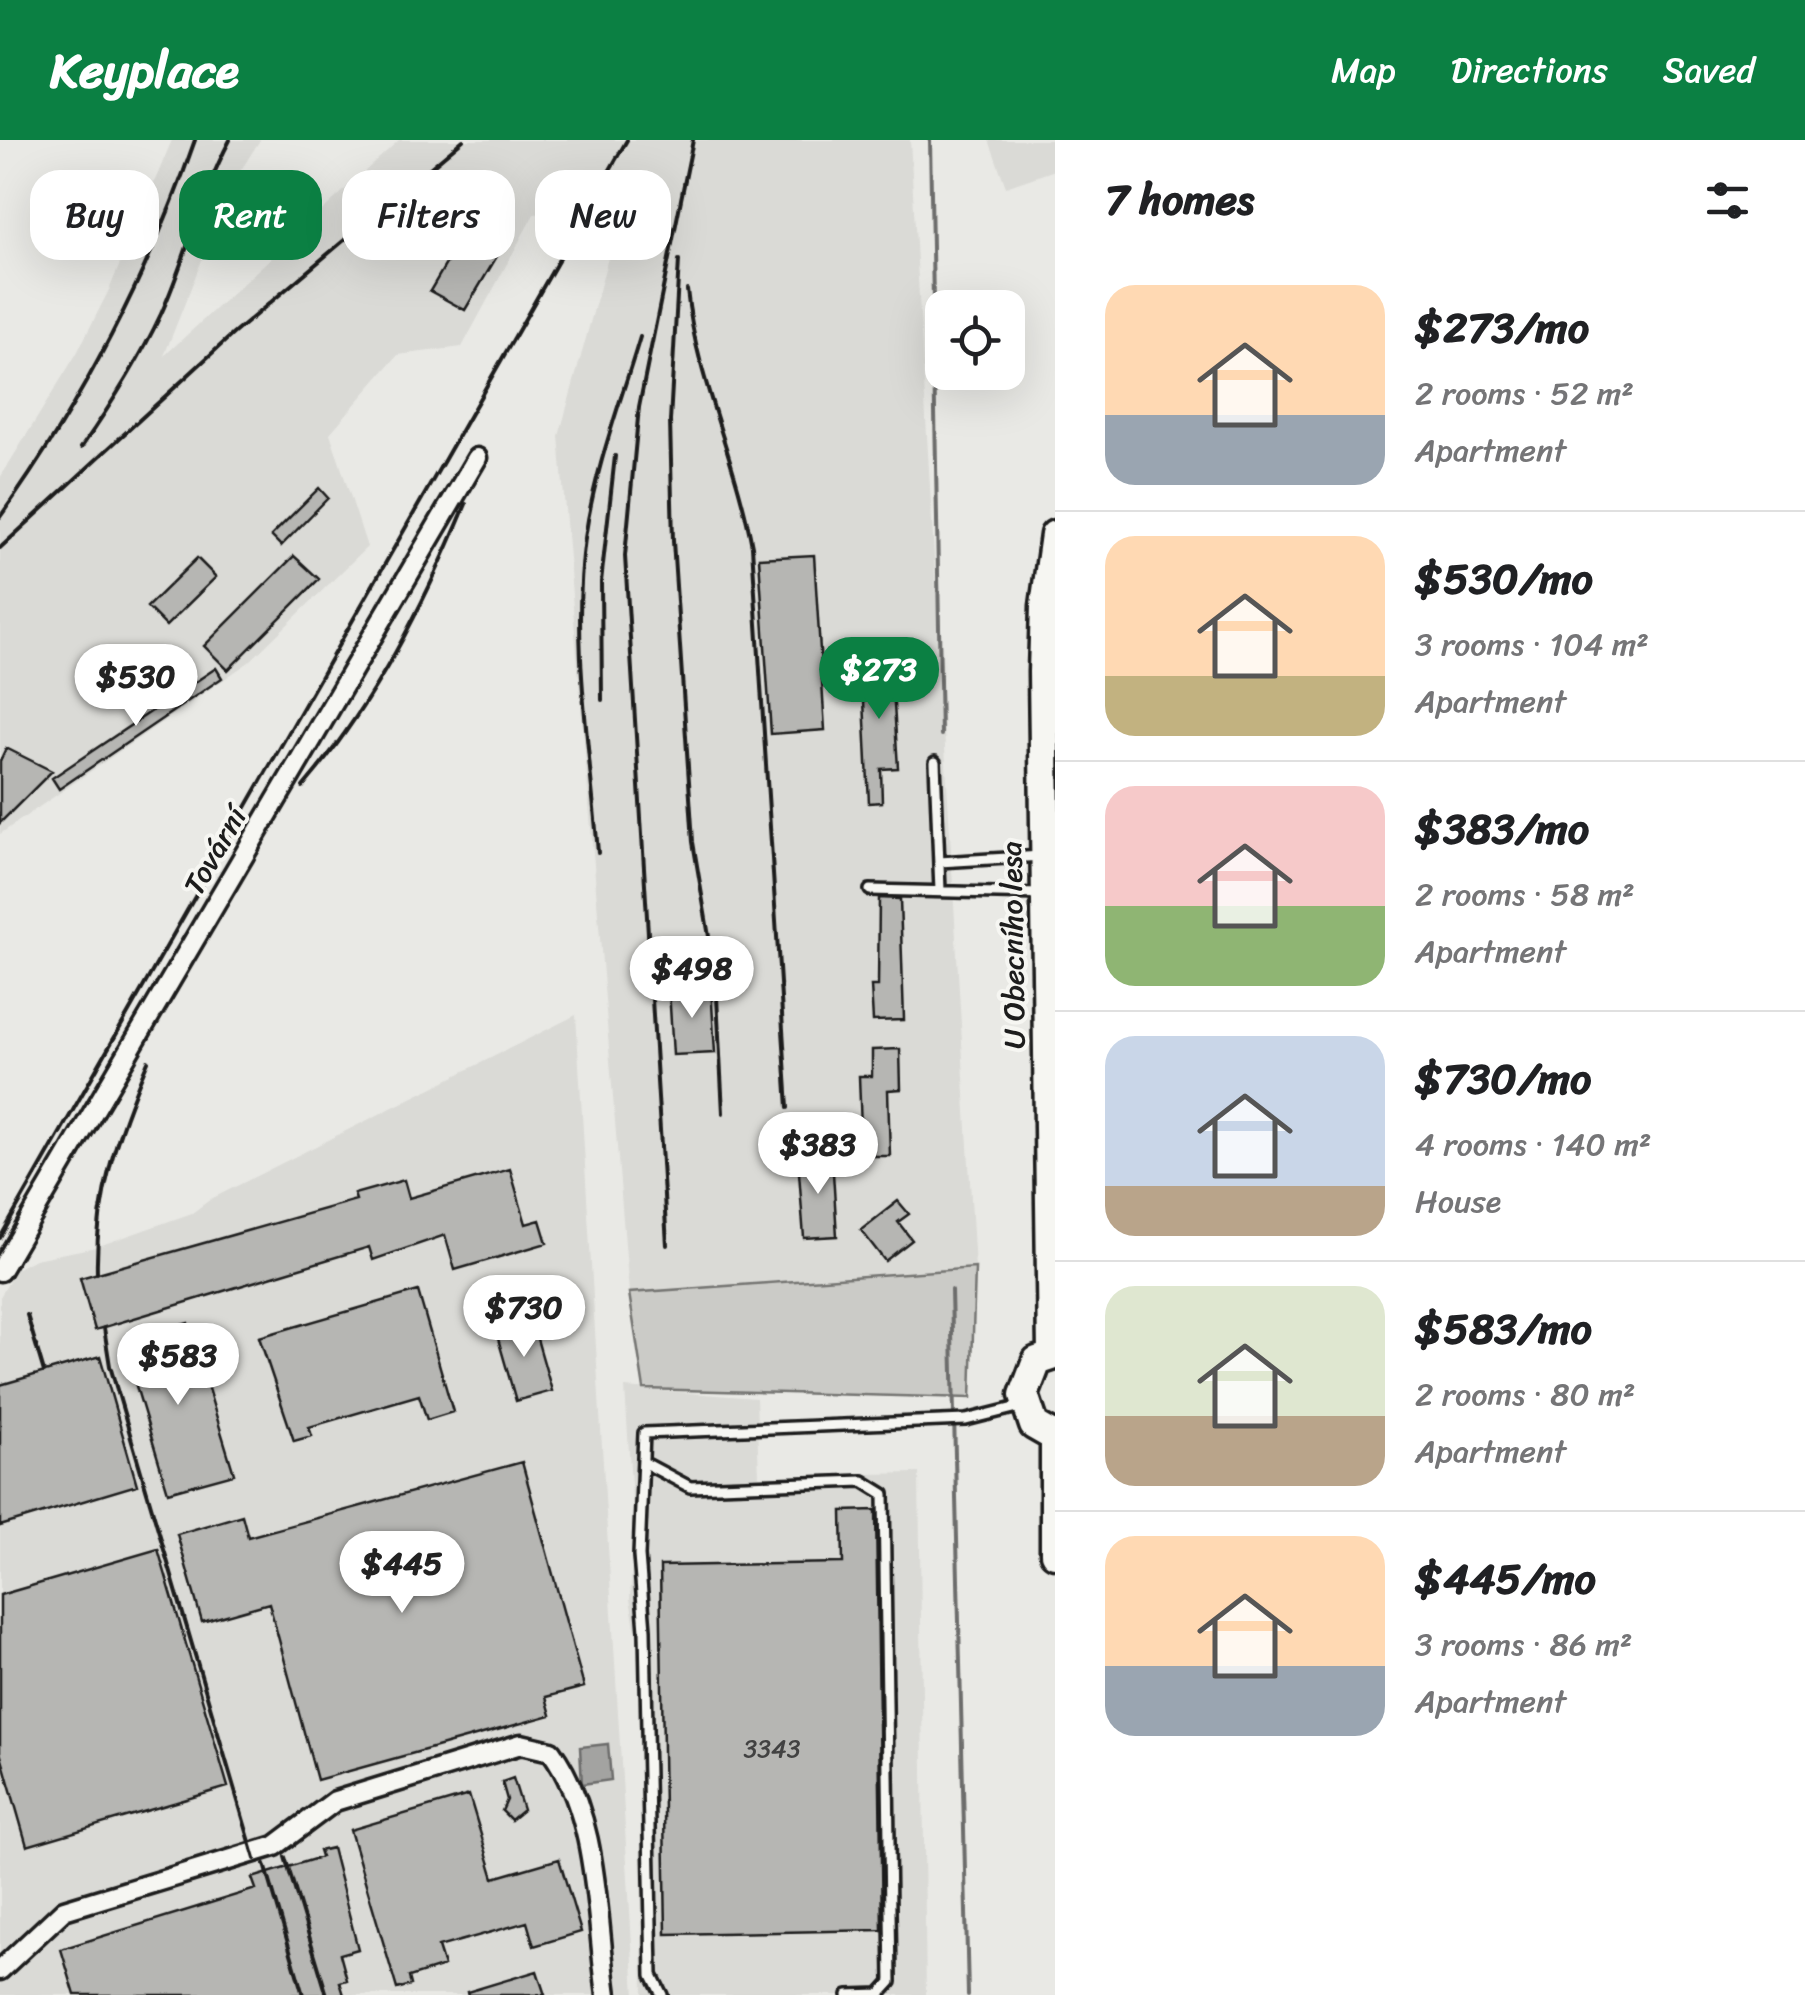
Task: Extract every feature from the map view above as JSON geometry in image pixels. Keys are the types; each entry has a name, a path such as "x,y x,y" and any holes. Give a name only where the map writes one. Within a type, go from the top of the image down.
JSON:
{"main road":[{"name":"U Obecního lesa","path":"1025,1406 1025,1384 1032,1367 1054,1355 1045,894 1045,606 1055,536"},
{"path":"1025,1406 1040,1432 1055,1438 1055,1553"}],"street":[{"name":"Tovární","path":"0,1271 477,458"},
{"path":"0,1970 64,1910 275,1846 334,1801 521,1744 551,1751 571,1778 582,1816 607,1995"}],"lane":[{"path":"934,762 940,891"},
{"path":"939,862 1045,856"},
{"path":"870,890 1045,894"},
{"path":"662,1995 652,1976 645,1630 639,1596 644,1432 966,1420 1025,1406"},
{"path":"643,1462 690,1487 863,1481 884,1494 892,1982 880,1994 848,1995"}],"shaded area":[{"path":"172,140 260,140 241,170 179,170 179,260 202,260 164,356 268,260 322,260 322,211 342,192 342,260 509,260 462,347 398,355 330,433 367,547 249,662 0,834 0,478 77,353 122,260 159,260 159,171"},
{"path":"399,140 910,140 975,1268 629,1293 559,436 607,260 671,260 671,170 535,170 534,214 515,249 515,170 366,170"},
{"path":"989,140 1055,140 1055,170 1006,187"},
{"path":"576,1015 635,1995 0,1995 0,1297 16,1269 35,1259 96,1247 192,1213 211,1199"},
{"path":"975,1268 971,1398 644,1389 629,1293"},
{"path":"625,1388 756,1398 759,1476 919,1473 926,1995 643,1995 637,1638 630,1599 634,1533"},
{"path":"608,1744 611,1780 582,1784 580,1747"}],"building":[{"path":"448,260 495,260 465,310 430,291"},
{"path":"319,488 328,498 281,546 271,536"},
{"path":"814,555 825,730 771,734 759,558"},
{"path":"294,556 319,579 228,670 204,646"},
{"path":"197,558 216,577 166,626 147,607"},
{"path":"891,657 898,768 881,769 882,802 869,803 862,659"},
{"path":"216,668 222,678 59,789 52,778"},
{"path":"6,748 52,771 0,823 0,761"},
{"path":"879,898 900,899 904,1020 873,1021 871,986 878,986"},
{"path":"711,987 715,1053 673,1055 669,990"},
{"path":"900,1049 901,1089 888,1090 890,1156 862,1156 859,1076 872,1076 872,1050"},
{"path":"832,1157 837,1236 804,1238 798,1159"},
{"path":"510,1169 526,1224 540,1220 547,1243 455,1270 445,1235 373,1260 369,1247 95,1330 80,1278 356,1200 354,1194 404,1180 409,1198"},
{"path":"898,1201 909,1214 898,1222 912,1240 885,1261 861,1230"},
{"path":"418,1291 453,1412 427,1420 419,1395 309,1427 312,1436 294,1441 259,1337"},
{"path":"531,1318 552,1391 516,1401 495,1328"},
{"path":"188,1323 234,1474 168,1492 123,1343"},
{"path":"100,1356 137,1485 0,1526 0,1385"},
{"path":"522,1462 584,1687 546,1697 551,1715 317,1780 269,1603 202,1622 177,1534 242,1515 248,1537"},
{"path":"876,1510 882,1930 666,1934 660,1566 843,1563 842,1511"},
{"path":"158,1549 228,1787 27,1846 0,1752 0,1595"},
{"path":"513,1778 523,1810 511,1820 502,1811 507,1800 502,1782"},
{"path":"469,1795 494,1878 559,1859 581,1932 534,1946 527,1922 438,1947 444,1966 409,1977 411,1985 397,1989 350,1830"},
{"path":"332,1848 358,1949 340,1954 347,1980 340,1982 344,1995 75,1995 61,1949 256,1889 252,1878 321,1857 319,1851"},
{"path":"537,1971 545,1995 467,1992"}],"waterway":[{"path":"930,140 941,735"},
{"path":"951,1290 968,1995"}],"railway":[{"path":"0,517 59,429 111,336 157,239 195,140"},
{"path":"81,448 124,383 161,314 230,140"},
{"path":"0,548 233,334 463,140"},
{"path":"0,1238 627,140"},
{"path":"667,1245 625,556 639,407 693,140"},
{"path":"679,260 670,421 673,541 693,842 716,978 723,1113"},
{"path":"687,290 707,387 752,546 788,1108"},
{"path":"598,853 583,696 581,577 595,486 640,337"},
{"path":"602,700 601,582 615,456"},
{"path":"303,787 375,688 433,579 466,504"},
{"path":"97,1273 100,1217 110,1164 148,1061"},
{"path":"27,1315 44,1372"},
{"path":"104,1328 110,1366 255,1859"},
{"path":"285,1857 327,1995"},
{"path":"265,1864 303,1995"}]}
